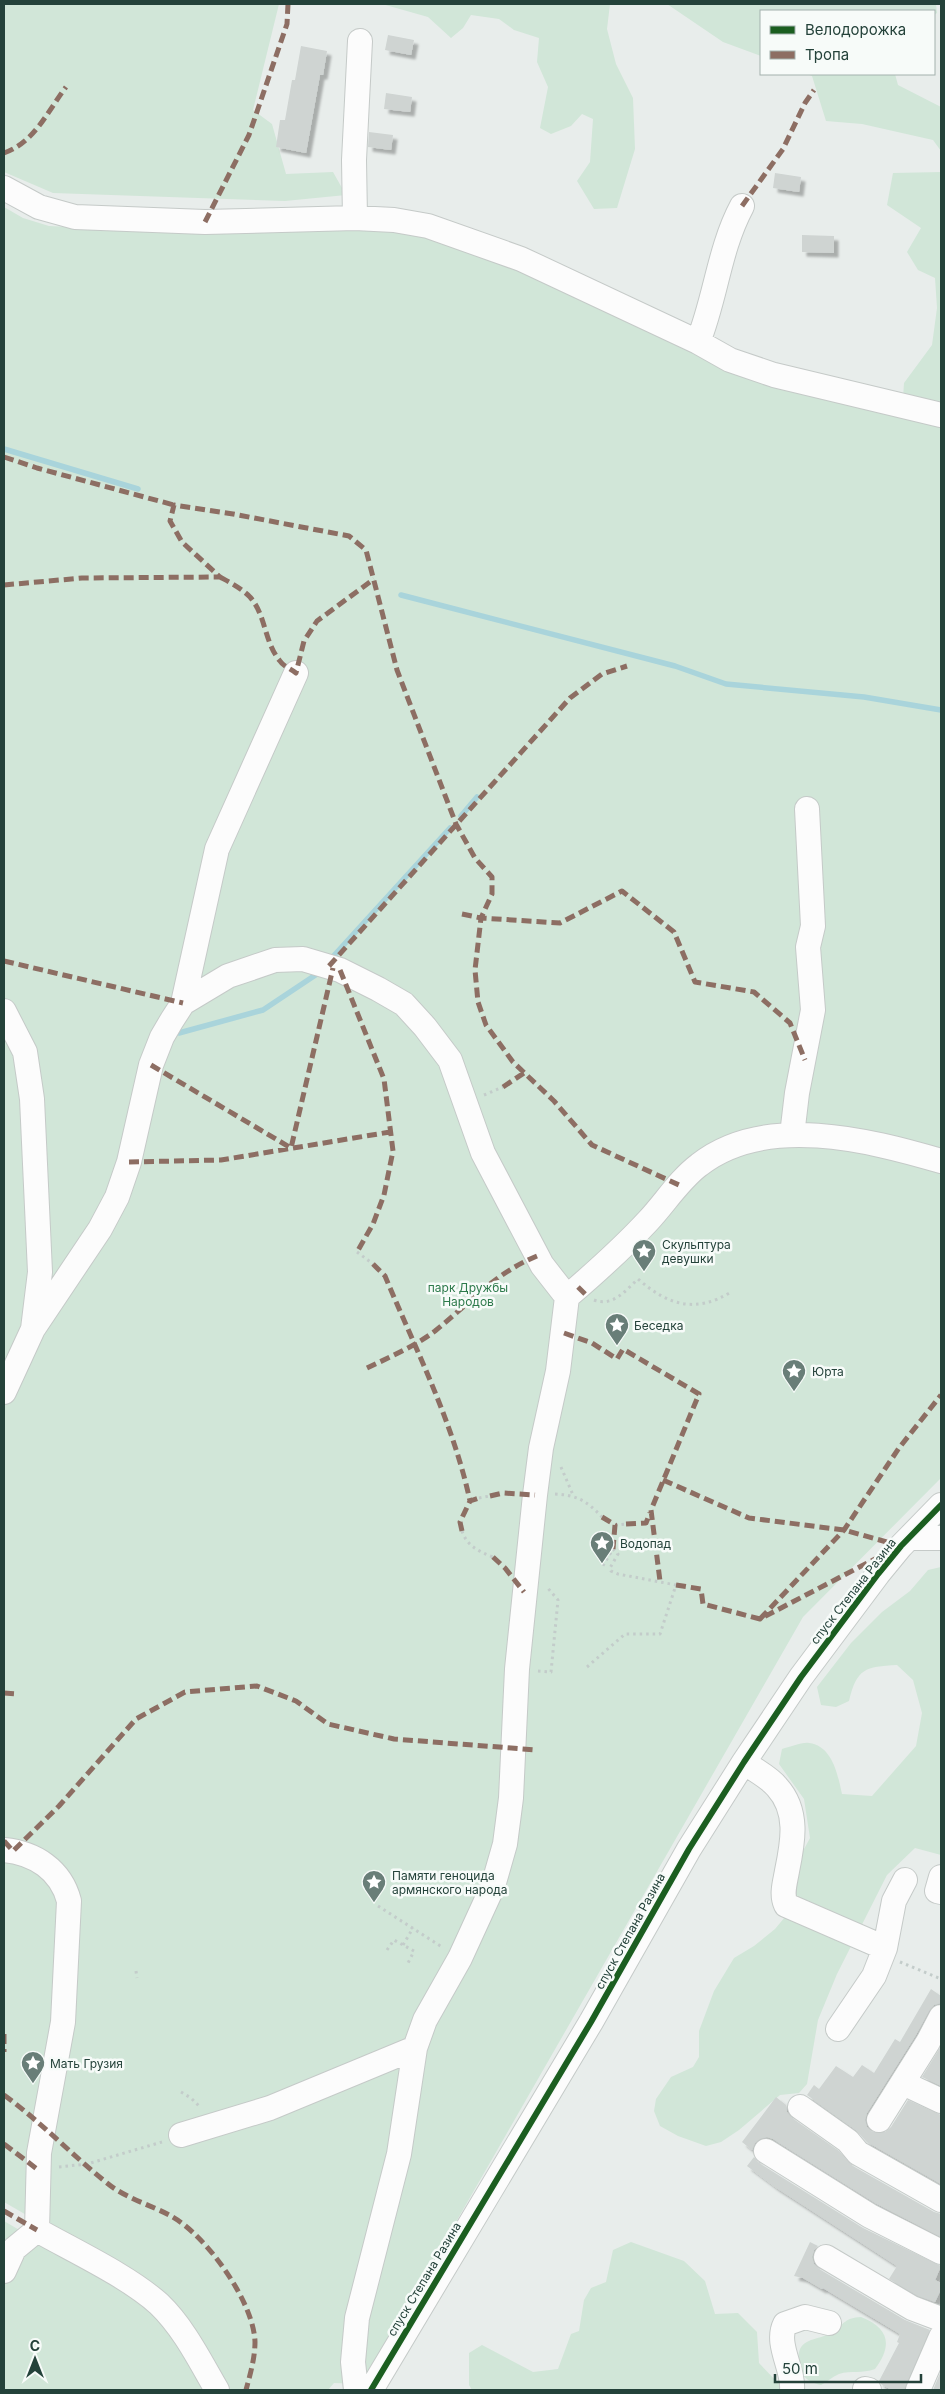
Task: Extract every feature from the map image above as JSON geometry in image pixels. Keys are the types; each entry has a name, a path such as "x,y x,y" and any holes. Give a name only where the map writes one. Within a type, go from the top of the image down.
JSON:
{"street":[{"path":"355,218 354,160 360,41"},
{"path":"4,188 39,207 75,217 205,222 355,218 394,220 428,226 521,259 698,342 730,360 774,375 941,415"},
{"path":"698,342 709,316 725,243 742,206"},
{"path":"4,1392 33,1329 100,1229 118,1197 130,1162 151,1065 162,1037 183,1003 217,848 296,673"},
{"path":"792,1135 797,1093 813,1010 808,947 813,926 807,809"},
{"path":"183,1003 228,976 275,960 303,959 340,970 404,1004 425,1027 450,1060 483,1153 542,1265 577,1296"},
{"path":"4,1011 25,1052 32,1099 40,1272 33,1329"},
{"path":"356,2390 352,2362 357,2318 400,2154 415,2048 425,2020 460,1958 494,1886 506,1844 511,1798 519,1650 535,1494 541,1448 561,1352 577,1296 699,1164 723,1150 773,1136 792,1135 854,1140 941,1161"},
{"name":"спуск Степана Разина","path":"371,2390 591,2022 689,1849 744,1762 801,1677 878,1574 941,1505"},
{"path":"909,1538 941,1538"},
{"path":"744,1762 777,1786 790,1805 793,1832 784,1888 786,1905 884,1951"},
{"path":"4,1850 29,1856 45,1864 59,1877 66,1889 69,1901 63,2022 38,2153 37,2230"},
{"path":"941,1877 937,1891 941,1892"},
{"path":"838,2029 874,1976 884,1951 894,1901 905,1880"},
{"path":"879,2120 903,2082 933,2050 941,2017"},
{"path":"181,2135 270,2108 415,2048"},
{"path":"903,2082 941,2101"},
{"path":"800,2107 848,2141 858,2153 941,2200"},
{"path":"766,2151 870,2216 941,2252"},
{"path":"4,2271 14,2248 37,2230"},
{"path":"37,2230 136,2287 159,2305 181,2330 217,2390"},
{"path":"826,2257 912,2308 941,2319"},
{"path":"792,2390 793,2380 781,2331 785,2324 805,2317 829,2322"},
{"path":"918,2390 939,2348"}],"path":[{"path":"357,1252 373,1264"},
{"path":"577,1296 601,1303 610,1302 638,1279 656,1295 684,1304 708,1304 731,1292"},
{"path":"535,1494 573,1494 602,1517"},
{"path":"479,1498 490,1496"},
{"path":"615,1524 626,1524"},
{"path":"462,1531 465,1540 471,1546 493,1556"},
{"path":"587,1667 625,1634 660,1634 676,1584 618,1574 612,1571 610,1568 618,1554 613,1549 601,1569"},
{"path":"551,1672 558,1600"},
{"path":"378,1906 460,1958"},
{"path":"403,1945 413,1928"},
{"path":"387,1950 394,1940 414,1951 408,1963"},
{"path":"884,1951 941,1979"},
{"path":"136,1971 137,1978"},
{"path":"181,2092 191,2098"},
{"path":"38,2153 44,2163 50,2166 87,2164 181,2135"}],"green space":[{"path":"4,4 279,4 253,110 272,124 286,174 333,172 346,195 285,201 53,193 4,172"},
{"path":"382,4 610,4 607,29 616,64 633,98 635,149 617,208 594,209 577,181 590,162 593,119 582,114 571,126 551,134 540,128 548,87 537,62 539,38 514,30 499,19 471,15 463,28 451,38 428,17"},
{"path":"667,4 936,4 937,13 935,14 935,10 760,10 760,56 723,42"},
{"path":"810,75 895,75 898,85 941,107 941,151 933,140 862,124 826,121 812,76"},
{"path":"941,172 941,407 903,398 904,383 932,345 937,308 935,278 918,270 907,252 921,228 887,205 893,173"},
{"name":"парк Дружбы Народов","path":"4,207 23,218 49,226 140,230 341,226 442,235 584,298 941,426 941,1478 803,1617 363,2384 334,2383 328,2390 231,2390 194,2331 154,2289 4,2202"},
{"path":"941,1567 941,1855 915,1848 887,1875 837,1974 818,2020 807,2084 799,2093 780,2095 739,2130 721,2142 706,2146 678,2136 660,2126 654,2111 656,2099 671,2077 693,2067 699,2057 699,2031 714,1991 734,1958 754,1946 775,1929 785,1917 795,1866 810,1838 804,1799 779,1764 782,1749 806,1743 817,1745 824,1750 833,1763 842,1794 872,1796 916,1746 922,1713 913,1680 897,1665 877,1667 864,1671 855,1682 849,1701 836,1707 821,1705 817,1687 851,1643 882,1612 910,1591 928,1570"},
{"path":"4,2221 156,2310 209,2390 4,2390"},
{"path":"631,2242 684,2261 705,2281 715,2314 738,2313 757,2332 759,2363 781,2386 780,2390 472,2390 469,2385 469,2353 482,2345 533,2372 558,2369 571,2334 579,2331 584,2300 591,2288 606,2282 613,2250"},
{"path":"861,2317 878,2326 885,2338 884,2352 875,2369 839,2374 821,2385 811,2382 806,2378 801,2372 799,2358 803,2345 808,2341 828,2335 848,2320"}],"building":[{"path":"388,35 414,40 411,55 385,50"},
{"path":"301,46 327,51 323,75 320,75 306,153 276,147 280,120 285,120 292,80 295,80"},
{"path":"386,93 412,97 410,112 384,109"},
{"path":"369,132 393,135 391,150 368,147"},
{"path":"775,173 801,177 799,192 773,188"},
{"path":"802,235 834,236 834,253 802,252"},
{"path":"931,1989 941,1996 941,2003 934,2005 929,2011 867,2113 865,2120 867,2127 872,2132 885,2132 891,2127 908,2100 941,2115 941,2184 867,2142 856,2130 807,2095 814,2085 819,2089 836,2066 853,2077 862,2065 874,2073 895,2039 900,2042"},
{"path":"941,2046 941,2086 922,2077"},
{"path":"776,2097 786,2105 787,2112 792,2118 839,2151 851,2165 934,2212 941,2214 941,2237 877,2204 773,2139 767,2137 760,2139 755,2143 752,2150 742,2142"},
{"path":"754,2157 759,2163 863,2228 941,2266 935,2280 941,2283 941,2289 935,2302 918,2296 889,2279 897,2266 775,2187 747,2166"},
{"path":"810,2242 818,2246 814,2250 812,2257 814,2264 819,2269 905,2320 930,2330 904,2390 892,2390 882,2385 879,2381 899,2343 897,2342 900,2334 823,2288 803,2278 794,2276"},
{"path":"941,2371 941,2390 933,2390"}],"waterway":[{"path":"4,449 138,489"},
{"path":"401,595 675,666 726,684 864,697 941,710"},
{"path":"461,816 477,797"},
{"path":"329,961 450,828"},
{"path":"179,1033 263,1010 320,972"}],"marked path":[{"path":"205,222 249,135 287,24 288,4"},
{"path":"4,153 24,142 32,134 66,87"},
{"path":"742,206 783,149 805,103 814,90"},
{"path":"4,457 37,468 174,505"},
{"path":"4,585 82,578 220,577 182,542 170,521 174,505 349,536 366,550 397,670 456,824 475,858 492,877 492,894 481,918 475,970 478,1002 486,1025 513,1062 554,1101 592,1145 679,1185"},
{"path":"220,577 250,597 259,612 275,654 281,663 296,673 304,641 317,621 374,579"},
{"path":"329,966 570,698 602,674 627,666"},
{"path":"462,914 481,918 560,923 622,891 674,932 695,982 754,992 790,1023 805,1060"},
{"path":"4,961 183,1003"},
{"path":"151,1065 291,1148 333,968"},
{"path":"340,970 384,1079 393,1151 384,1195 373,1224 357,1252"},
{"path":"503,1087 524,1073"},
{"path":"129,1162 221,1160 390,1132"},
{"path":"367,1368 402,1351 435,1331 495,1280 537,1256"},
{"path":"373,1264 385,1276 433,1387 454,1443 470,1501"},
{"path":"578,1287 587,1296"},
{"path":"564,1333 592,1343 617,1359 623,1349 699,1394 651,1510 660,1581"},
{"path":"760,1619 844,1530 899,1448 941,1395"},
{"path":"663,1480 749,1518 844,1530 901,1546"},
{"path":"490,1496 503,1493 535,1495"},
{"path":"462,1531 460,1522 470,1501 479,1498"},
{"path":"626,1524 646,1523 650,1513"},
{"path":"602,1517 615,1525 613,1549"},
{"path":"676,1585 701,1589 703,1604 760,1619 894,1549"},
{"path":"493,1557 505,1568 524,1592"},
{"path":"4,1841 13,1851 59,1806 136,1719 185,1692 257,1686 296,1701 328,1724 394,1739 537,1750"},
{"path":"4,1693 19,1694"},
{"path":"4,2034 4,2052"},
{"path":"4,2095 31,2116 107,2183 185,2225 213,2254 237,2290 253,2326 254,2354 246,2390"},
{"path":"4,2144 37,2169"},
{"path":"4,2211 37,2230"}],"cycle path":[{"path":"371,2390 591,2022 689,1849 744,1762 801,1677 878,1574 901,1546 941,1505"}],"place":[{"name":"Скульптура девушки","path":"644,1272"},
{"name":"Беседка","path":"617,1346"},
{"name":"Юрта","path":"794,1392"},
{"name":"Водопад","path":"602,1564"},
{"name":"Памяти геноцида армянского народа","path":"374,1903"},
{"name":"Мать Грузия","path":"33,2084"}]}
